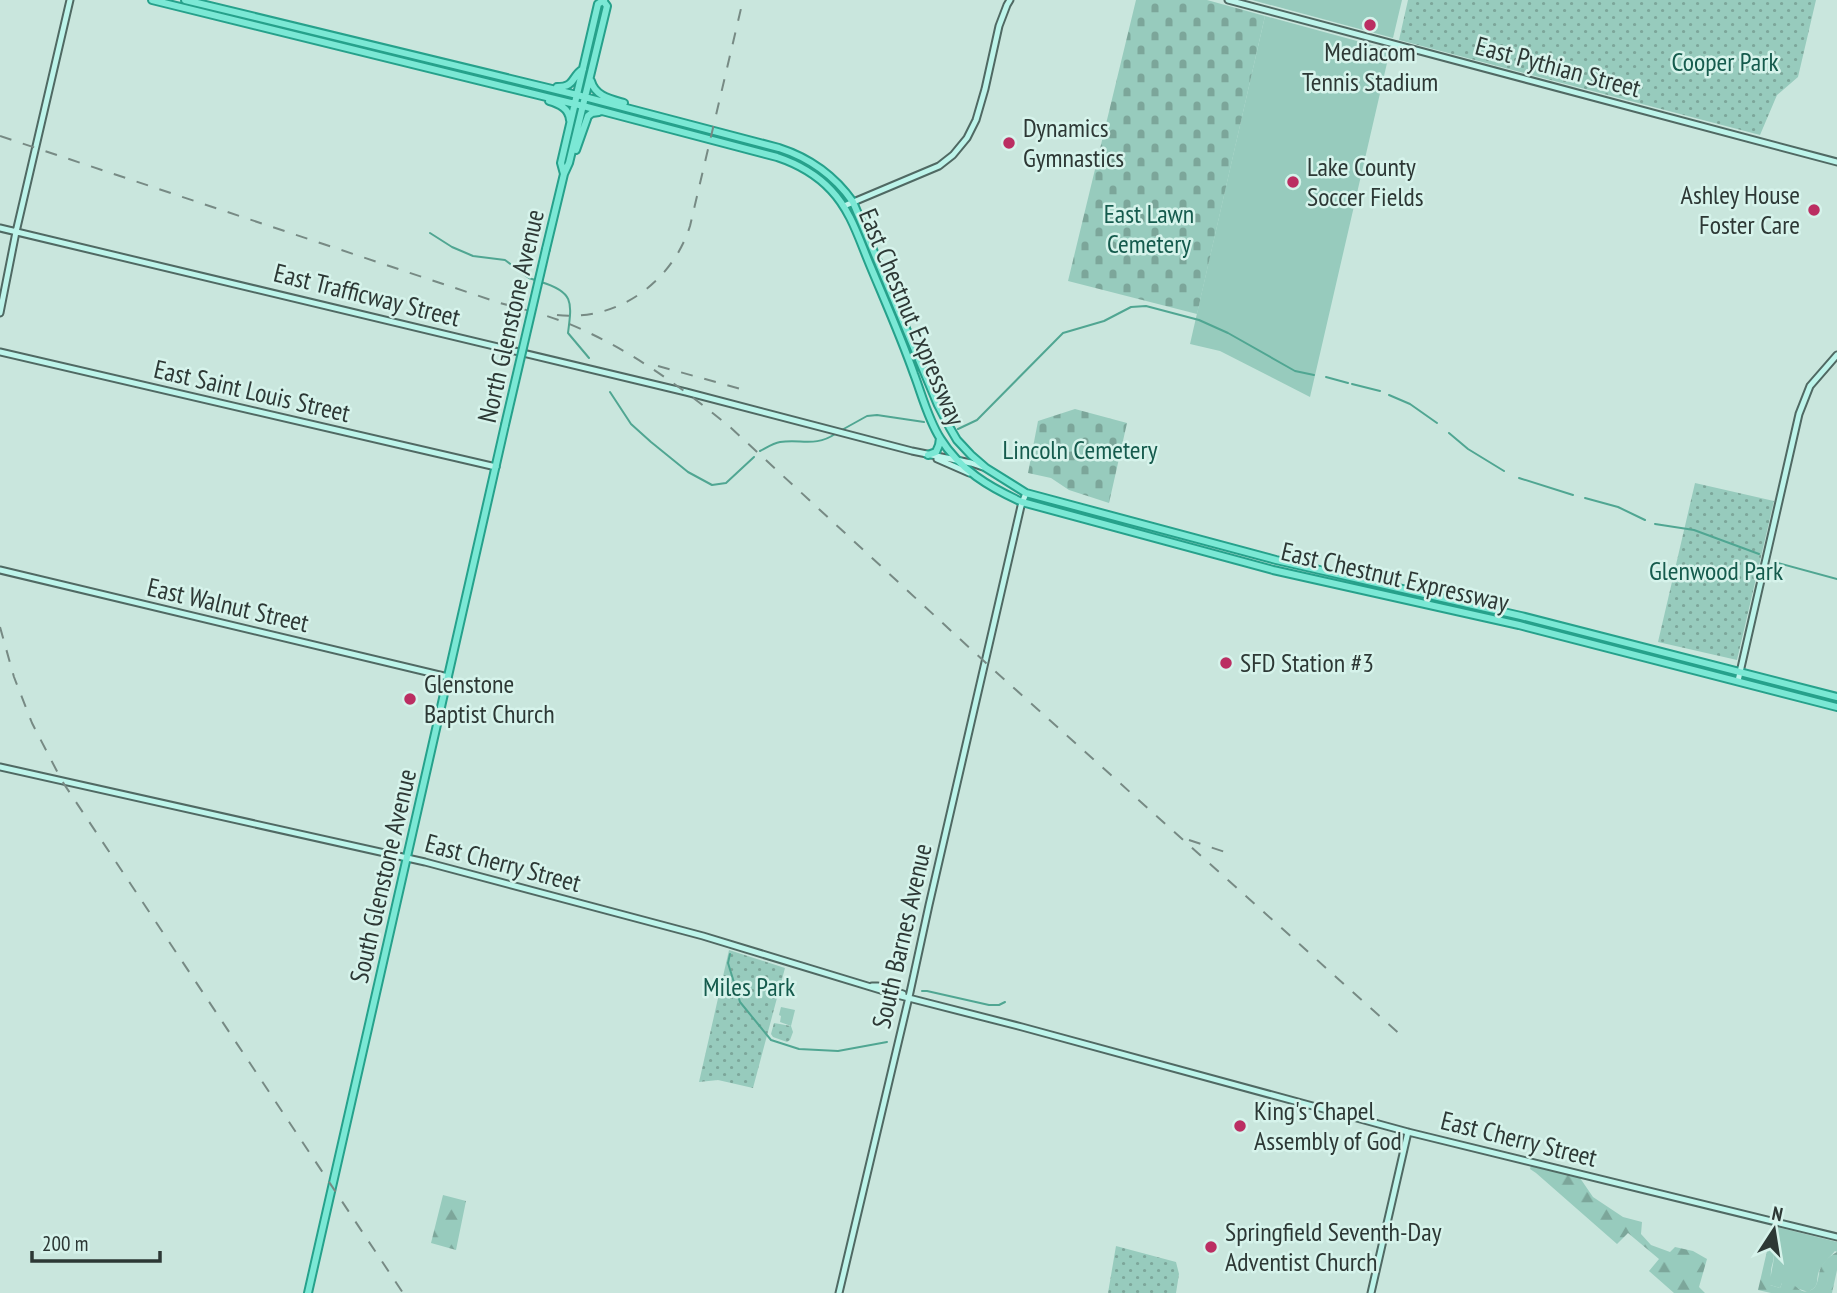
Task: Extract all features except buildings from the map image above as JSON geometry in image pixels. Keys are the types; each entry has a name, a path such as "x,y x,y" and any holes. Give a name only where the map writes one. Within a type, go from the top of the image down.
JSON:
{"main road":[{"name":"East Chestnut Expressway","path":"152,0 575,103 793,162 823,182 844,206 940,438 969,473 996,490 1023,502 1273,570 1519,625 1837,707"},
{"name":"East Chestnut Expressway","path":"185,0 586,97 779,148 803,157 831,176 853,202 944,416 957,440 986,468 1026,492 1276,561 1521,616 1837,697"},
{"name":"North Glenstone Avenue","path":"496,467 546,248 591,76 607,6 604,1 598,4 561,163 564,174"},
{"path":"545,87 566,87 583,69"},
{"path":"591,76 593,87 603,96 660,113 668,118"},
{"path":"484,81 495,87 561,105 569,113 570,125"},
{"path":"569,163 589,116 605,111"},
{"path":"928,455 936,452 940,438"},
{"name":"South Glenstone Avenue","path":"308,1293 496,467"}],"street":[{"path":"0,313 70,0"},
{"path":"844,206 939,166 953,155 967,138 976,120 999,26 1010,0"},
{"name":"East Pythian Street","path":"1228,0 1837,162"},
{"name":"East Trafficway Street","path":"0,228 686,392 986,468"},
{"name":"East Saint Louis Street","path":"0,352 496,467"},
{"path":"1738,681 1799,414 1810,386 1837,355"},
{"name":"East Trafficway Street","path":"928,455 969,473"},
{"name":"South Barnes Avenue","path":"839,1293 1026,492"},
{"name":"East Walnut Street","path":"0,570 448,677"},
{"name":"East Cherry Street","path":"0,767 407,858 660,924 869,986 897,991 909,997 1408,1132 1837,1237"},
{"path":"1371,1293 1408,1132"}],"green space":[{"name":"East Lawn Cemetery","path":"1136,0 1207,0 1265,16 1197,314 1068,281"},
{"name":"Mediacom Tennis Stadium","path":"1252,0 1402,0 1393,38"},
{"name":"Cooper Park","path":"1408,0 1816,0 1798,77 1777,95 1760,135 1399,40"},
{"name":"Lake County Soccer Fields","path":"1265,16 1390,50 1310,397 1220,351 1190,344"},
{"name":"Lincoln Cemetery","path":"1075,409 1127,423 1109,503 1069,490 1051,478 1028,473 1038,421"},
{"name":"Glenwood Park","path":"1695,483 1774,501 1737,660 1658,642"},
{"name":"Miles Park","path":"729,950 785,968 753,1088 718,1080 699,1082"},
{"path":"781,1007 795,1010 791,1026 780,1022"},
{"path":"774,1023 791,1026 793,1032 790,1040 787,1042 773,1037 771,1034"},
{"path":"1531,1165 1580,1178 1593,1197 1623,1217 1642,1222 1641,1234 1651,1245 1670,1252 1675,1247 1693,1251 1707,1259 1699,1287 1705,1293 1674,1293 1649,1271 1659,1259 1628,1233 1617,1244 1530,1169"},
{"path":"443,1195 466,1201 456,1250 431,1243"},
{"path":"1773,1226 1837,1242 1837,1252 1822,1266 1812,1290 1808,1292 1782,1283 1780,1288 1770,1285 1774,1254 1767,1251"},
{"path":"1116,1246 1176,1262 1179,1274 1176,1293 1108,1293"},
{"path":"1767,1251 1774,1253 1770,1285 1780,1288 1782,1283 1789,1283 1802,1291 1815,1288 1823,1264 1837,1252 1837,1270 1832,1293 1771,1293 1758,1290"}],"waterway":[{"path":"430,233 473,256 505,260 535,280"},
{"path":"541,282 565,294 570,306 568,333 589,358"},
{"path":"958,429 977,420 1063,333 1104,321 1131,307 1146,306 1199,320 1228,333 1295,371 1314,375"},
{"path":"1326,377 1348,383"},
{"path":"1352,384 1380,391"},
{"path":"610,392 631,424 688,472 712,485 726,483 754,457"},
{"path":"1389,395 1410,404 1437,423"},
{"path":"840,431 867,416 924,422"},
{"path":"1449,433 1468,449 1504,471"},
{"path":"760,451 777,443 815,441 835,434"},
{"path":"1519,478 1573,495"},
{"path":"1585,498 1618,507 1645,520"},
{"path":"1655,524 1694,530 1759,554"},
{"path":"1774,562 1837,579"},
{"path":"730,954 728,963 740,1002 771,1040 799,1049 838,1051 887,1042"},
{"path":"922,991 989,1005 1005,1002"}],"railway":[{"path":"557,315 579,316 620,305 656,281 682,246 690,226 743,0"},
{"path":"0,136 500,303 559,320 611,344 653,369 730,427 986,663 1403,1037"},
{"path":"658,366 741,389"},
{"path":"0,627 14,677 32,723 62,781 403,1293"},
{"path":"1189,840 1228,853"}],"place":[{"name":"Mediacom Tennis Stadium","path":"1370,25"},
{"name":"Dynamics Gymnastics","path":"1009,143"},
{"name":"Lake County Soccer Fields","path":"1293,182"},
{"name":"Ashley House Foster Care","path":"1814,210"},
{"name":"SFD Station #3","path":"1226,663"},
{"name":"Glenstone Baptist Church","path":"410,699"},
{"name":"King's Chapel Assembly of God","path":"1240,1126"},
{"name":"Springfield Seventh-Day Adventist Church","path":"1211,1247"}]}
